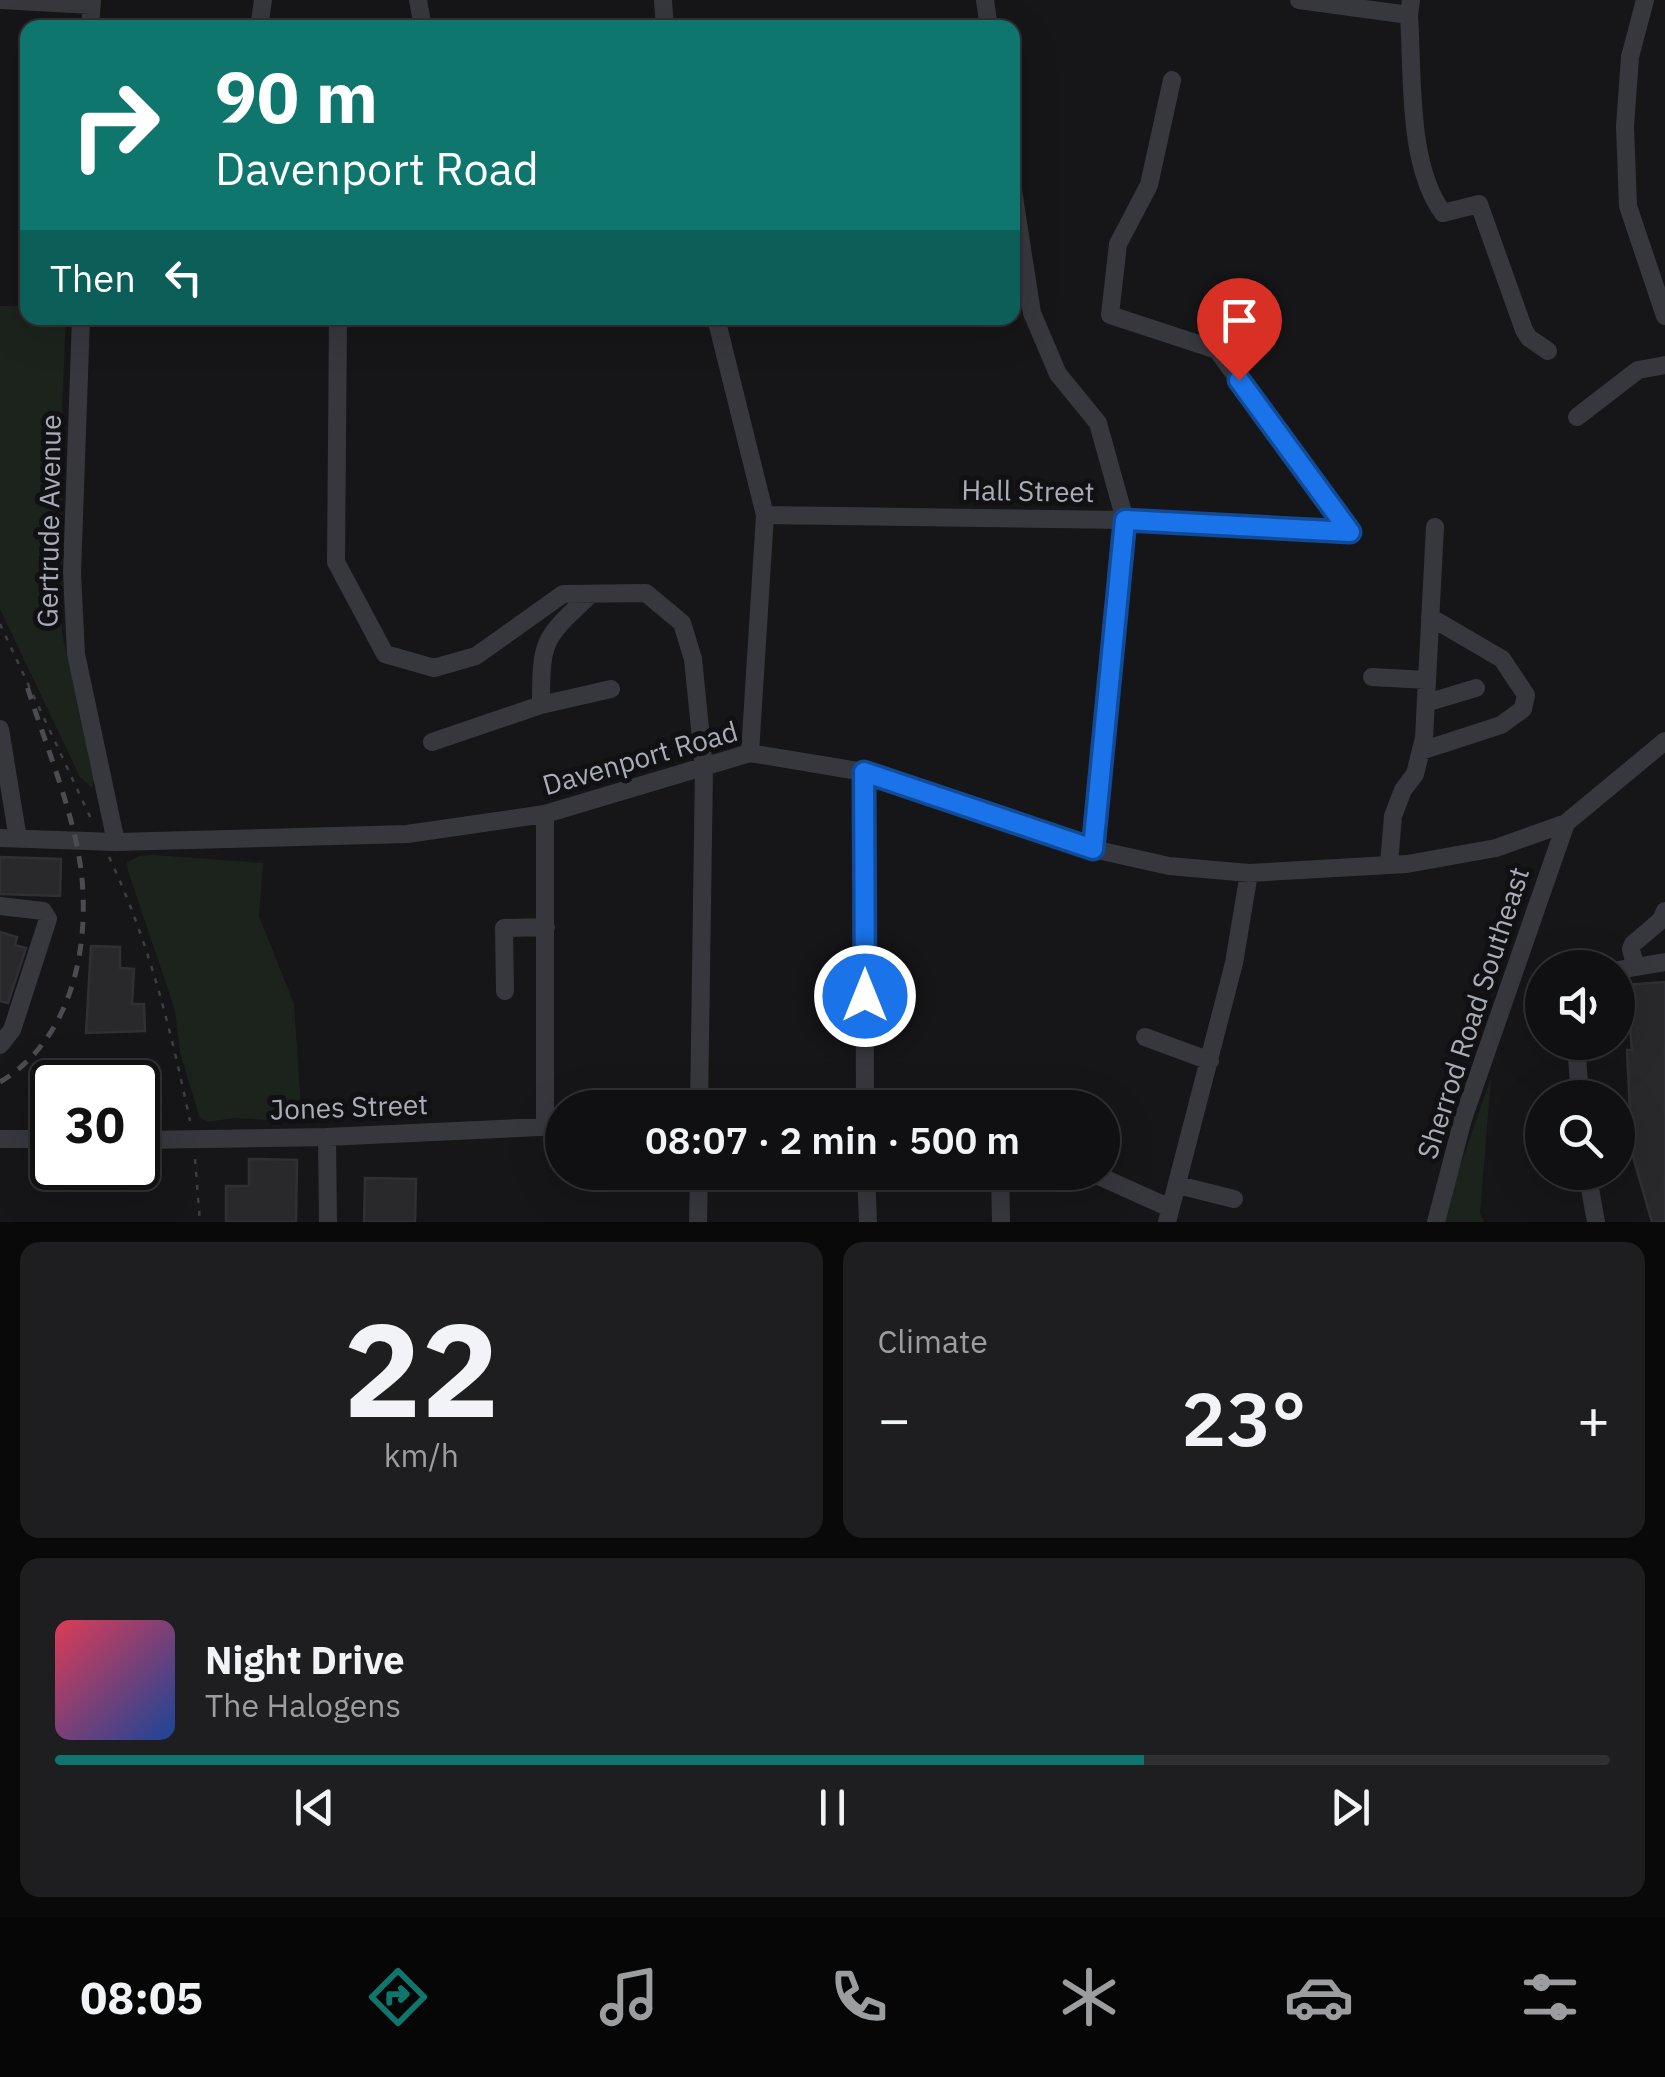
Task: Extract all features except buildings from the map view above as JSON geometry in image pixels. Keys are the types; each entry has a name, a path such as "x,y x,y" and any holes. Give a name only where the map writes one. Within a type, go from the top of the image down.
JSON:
{"street":[{"path":"1,0 91,3"},
{"path":"1299,0 1410,7 1418,144 1430,196 1443,213 1480,204 1524,330 1548,350"},
{"path":"1645,0 1630,57 1625,126 1628,206 1665,316"},
{"name":"Hall Street","path":"765,515 1125,520 1350,532 1216,350 1110,315 1118,244 1149,185 1172,80"},
{"path":"1020,236 1032,313 1058,374 1098,424 1125,520 1093,849"},
{"name":"Gertrude Avenue","path":"80,325 72,573 76,654 109,842"},
{"path":"338,325 336,562 385,654 434,668 476,656 562,594 646,593 682,623 693,659 704,768 699,1090"},
{"path":"718,325 765,515 750,752"},
{"path":"1577,417 1638,370 1665,364"},
{"path":"1389,864 1393,816 1415,774 1421,751 1434,527"},
{"path":"541,706 541,656 552,630 591,594"},
{"path":"1421,751 1501,726 1524,709 1526,694 1502,659 1430,617"},
{"path":"1372,677 1428,680"},
{"path":"1426,703 1476,688"},
{"path":"432,742 541,706 611,689"},
{"path":"0,729 9,838"},
{"name":"Davenport Road","path":"9,838 109,842 407,834 544,814 750,752 864,772 1093,849 1168,866 1249,874 1389,864 1496,848 1566,823 1663,746"},
{"path":"864,772 865,1090"},
{"path":"544,814 553,1090"},
{"name":"Sherrod Road Southeast","path":"1436,1222 1462,1120 1566,823"},
{"path":"1120,1188 1169,1215 1210,1062 1249,874"},
{"path":"0,906 33,908 43,911 48,919 12,1030 0,1045"},
{"path":"1631,950 1665,911"},
{"path":"504,991 504,928 546,927"},
{"path":"1635,967 1665,962"},
{"path":"1145,1037 1210,1062"},
{"name":"Jones Street","path":"160,1140 545,1126"},
{"path":"327,1137 328,1222"},
{"path":"0,1139 30,1139"},
{"path":"1178,1185 1234,1199"},
{"path":"698,1190 698,1222"},
{"path":"867,1190 868,1222"},
{"path":"1000,1190 1001,1222"},
{"path":"1590,1190 1596,1222"}],"path":[{"path":"0,624 109,842 132,904 165,1008 193,1140 200,1222"}],"shaded area":[{"path":"0,306 20,306 20,325 66,325 62,634 95,776 92,788 80,777 0,609"},
{"path":"154,855 263,863 259,916 294,1004 302,1122 234,1118 207,1122 199,1116 180,1052 175,1010 128,871 127,862"},
{"path":"1491,1078 1480,1213 1484,1222 1445,1222 1452,1189"}],"railway":[{"path":"0,1082 24,1065 58,1020 70,993 82,937 82,879 74,831 27,686"}],"route":[{"path":"865,996 864,772 1093,849 1125,520 1350,532 1239,380"}]}
